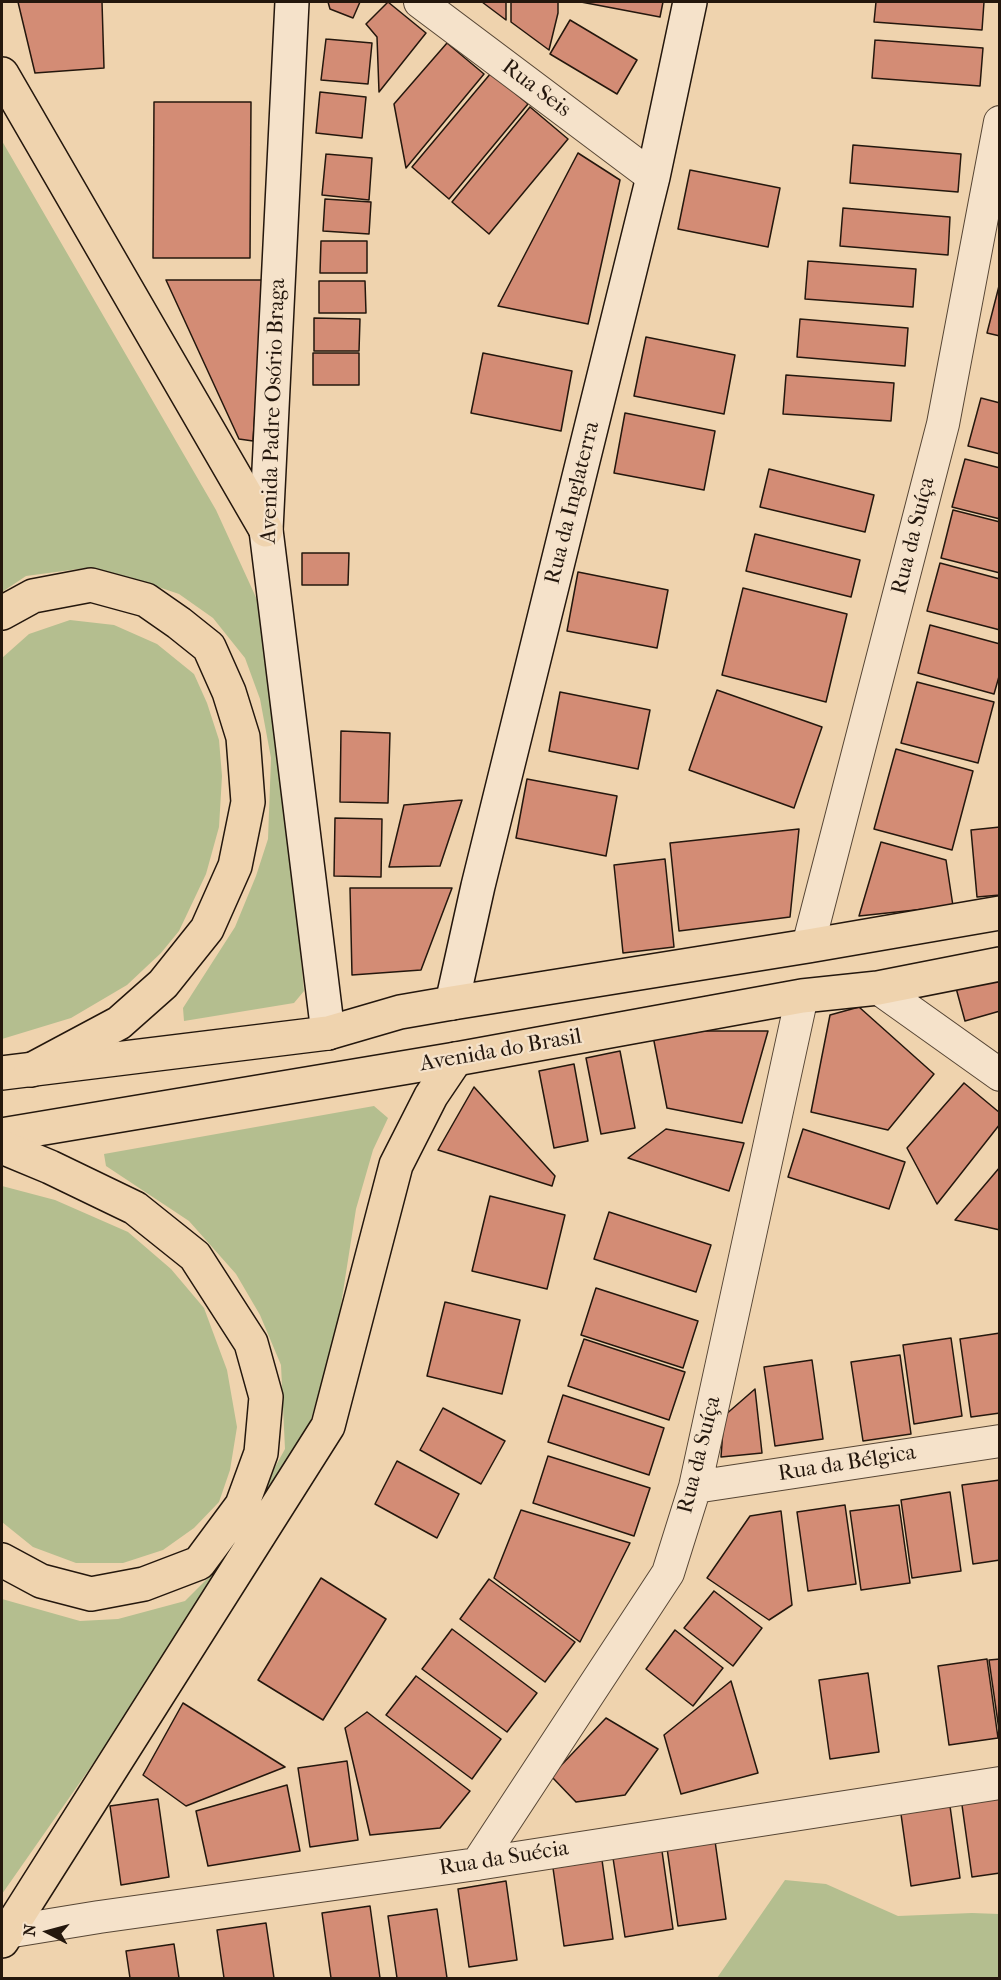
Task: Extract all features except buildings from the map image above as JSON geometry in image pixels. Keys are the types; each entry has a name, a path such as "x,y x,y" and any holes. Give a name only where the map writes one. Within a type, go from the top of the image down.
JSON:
{"main road":[{"path":"2,74 266,530"},
{"path":"2,613 33,596 91,585 146,600 179,623 209,647 229,693 243,737 249,802 235,866 207,929 163,984 118,1023 16,1072"},
{"path":"16,1072 328,1033 400,1012 999,913"},
{"name":"Avenida do Brasil","path":"2,1136 456,1059 802,996 878,988 999,964"},
{"path":"4,1936 328,1425 396,1165 431,1096 456,1059"},
{"path":"2,1148 50,1167 135,1208 195,1256 251,1343 266,1397 261,1454 242,1505 199,1563 144,1584 91,1594 41,1581 2,1560"}],"street":[{"name":"Avenida Padre Osório Braga","path":"292,2 266,530 328,1033"},
{"name":"Rua Seis","path":"420,2 653,177"},
{"name":"Rua da Inglaterra","path":"452,1003 480,875 653,177 690,2"},
{"name":"Rua da Suíça","path":"808,946 943,423 999,122"},
{"path":"878,988 999,1075"},
{"name":"Rua da Suíça","path":"477,1864 668,1574 695,1487 802,996"},
{"name":"Rua da Bélgica","path":"695,1487 999,1441"},
{"name":"Rua da Suécia","path":"4,1936 99,1917 477,1864 999,1783"}],"green space":[{"path":"2,141 216,510 270,628 304,991 294,1003 184,1021 183,1008 235,927 268,839 271,758 260,699 245,658 213,618 179,594 132,578 86,568 26,576 2,592"},
{"path":"70,620 114,625 157,644 194,674 207,703 219,740 222,776 219,827 206,874 179,931 161,953 127,985 71,1018 2,1039 2,658 29,634"},
{"path":"374,1106 388,1118 373,1150 356,1209 337,1330 309,1426 215,1589 2,1894 2,1599 80,1621 118,1619 185,1601 221,1565 285,1449 281,1365 260,1315 236,1274 189,1221 106,1166 104,1154"},
{"path":"2,1186 55,1200 128,1232 171,1269 204,1308 227,1370 237,1427 230,1470 219,1502 194,1528 163,1550 123,1563 76,1563 33,1547 2,1522"},
{"path":"785,1880 826,1884 898,1916 999,1914 999,1978 717,1978"}]}
